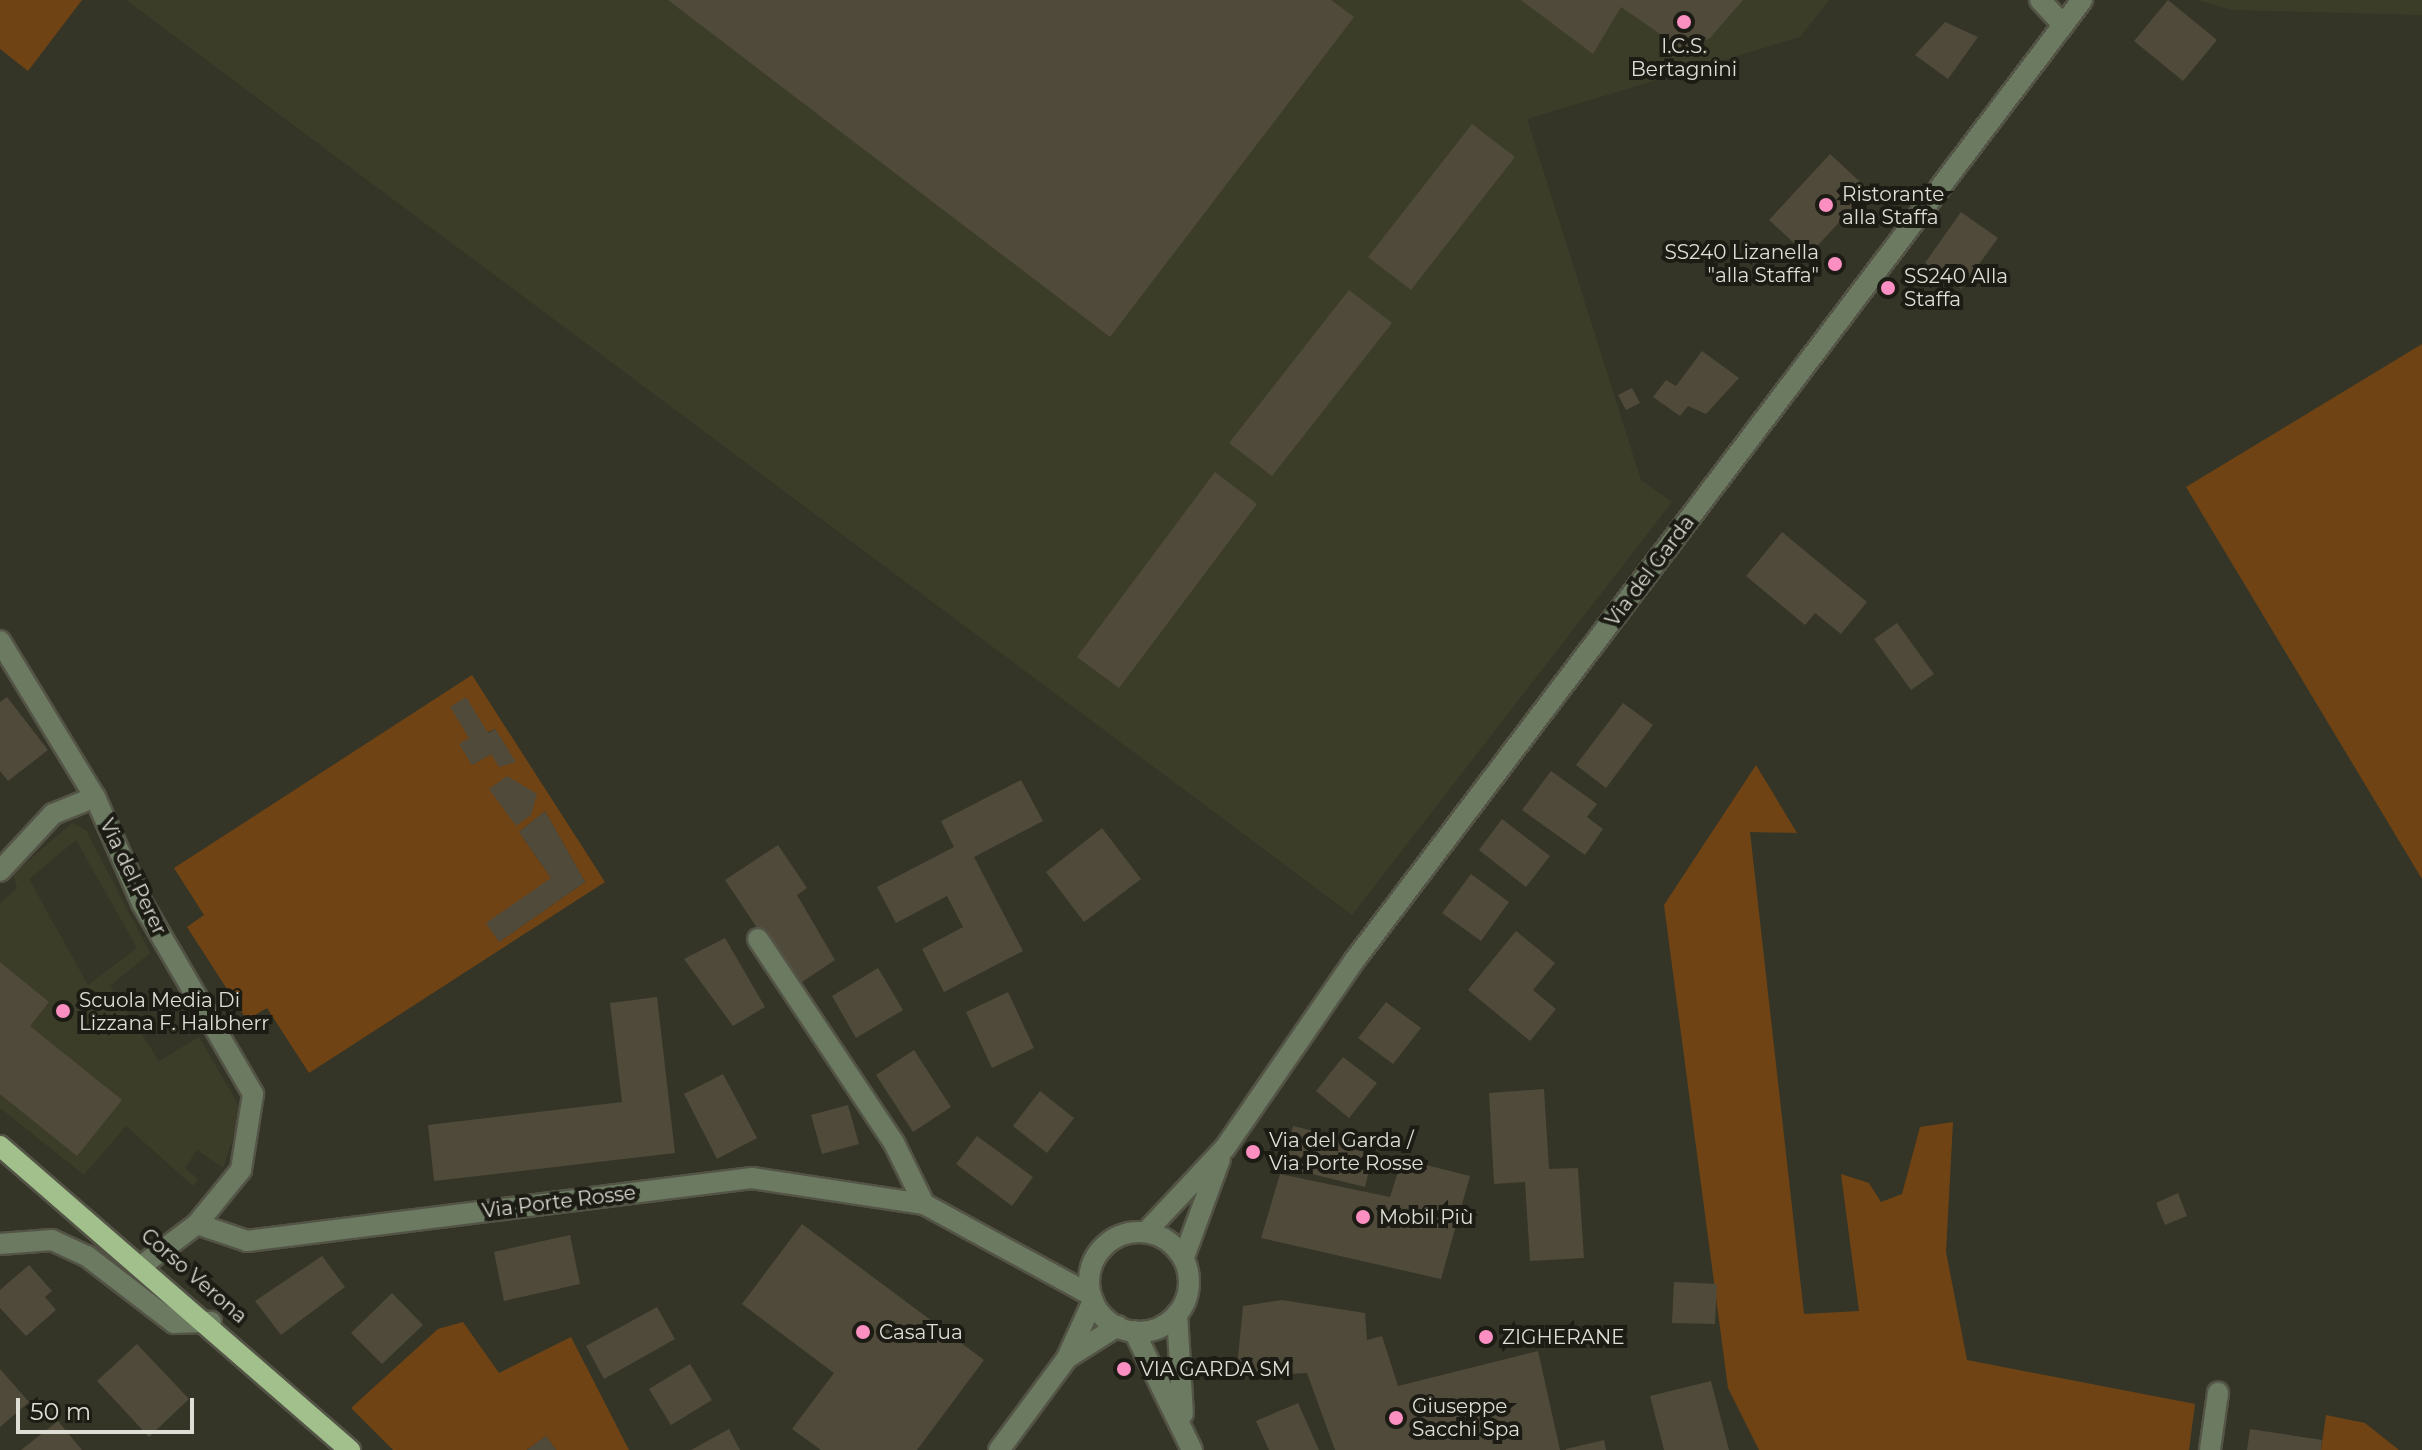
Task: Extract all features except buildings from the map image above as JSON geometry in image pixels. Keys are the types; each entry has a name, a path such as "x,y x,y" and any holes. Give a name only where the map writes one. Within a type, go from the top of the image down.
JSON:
{"main road":[{"name":"Corso Verona","path":"0,1146 211,1322 350,1450"}],"street":[{"path":"2040,0 2063,25"},
{"name":"Via del Garda","path":"1146,1232 1225,1148 1354,961 2082,0"},
{"name":"Via del Perer","path":"0,641 95,797 142,903 253,1094 241,1170 197,1224 144,1264"},
{"path":"0,871 53,814 95,797"},
{"path":"758,939 894,1143 924,1204"},
{"name":"Via del Garda","path":"1184,1257 1225,1148"},
{"name":"Via Porte Rosse","path":"197,1224 247,1241 752,1178 924,1204 1092,1298"},
{"path":"999,1450 1067,1358 1092,1298 1092,1266 1110,1241 1146,1232 1184,1257 1189,1285 1177,1314 1184,1426"},
{"path":"0,1244 52,1240 87,1256 174,1323 211,1322"},
{"path":"1052,1273 1092,1266"},
{"path":"1092,1298 1126,1329 1184,1426 1192,1450"},
{"path":"1067,1358 1126,1329 1158,1328 1177,1314"},
{"path":"2210,1450 2218,1393"}],"shaded area":[{"path":"0,0 82,0 28,71 0,49"},
{"path":"126,0 1829,0 1800,37 1527,119 1641,480 1672,502 1352,915"},
{"path":"2197,0 2422,0 2422,15 2232,10"},
{"path":"2422,344 2422,879 2186,487"},
{"path":"472,675 605,882 309,1073 267,1008 247,1020 187,927 204,915 174,868","holes":["495,729 515,762 491,754 472,765 460,744","545,811 585,882 499,942 551,878 519,832"]},
{"path":"1756,765 1797,833 1750,832 1804,1314 1859,1311 1841,1174 1869,1183 1881,1202 1902,1194 1920,1127 1953,1122 1946,1252 1967,1360 2195,1404 2189,1450 1759,1450 1728,1388 1664,905"},
{"name":"Scuola Media Di Lizzana F. Halbherr","path":"72,823 86,830 150,953 110,986 159,1061 199,1037 242,1111 223,1168 197,1150 185,1168 198,1179 193,1186 126,1126 84,1175 0,1108 0,903 17,888 13,874","holes":["76,840 137,948 88,985 29,879"]},
{"path":"463,1322 499,1373 571,1337 629,1450 556,1450 546,1436 527,1450 393,1450 351,1408 438,1329"},
{"path":"2326,1415 2365,1423 2399,1450 2321,1450"}],"place":[{"name":"I.C.S. Bertagnini","path":"1684,22"},
{"name":"Ristorante alla Staffa","path":"1826,205"},
{"name":"SS240 Lizanella \"alla Staffa\"","path":"1835,264"},
{"name":"SS240 Alla Staffa","path":"1888,288"},
{"name":"Scuola Media Di Lizzana F. Halbherr","path":"63,1011"},
{"name":"Via del Garda / Via Porte Rosse","path":"1253,1152"},
{"name":"Mobil Più","path":"1363,1217"},
{"name":"CasaTua","path":"863,1332"},
{"name":"ZIGHERANE","path":"1486,1337"},
{"name":"VIA GARDA SM","path":"1124,1369"},
{"name":"Giuseppe Sacchi Spa","path":"1396,1418"}]}
